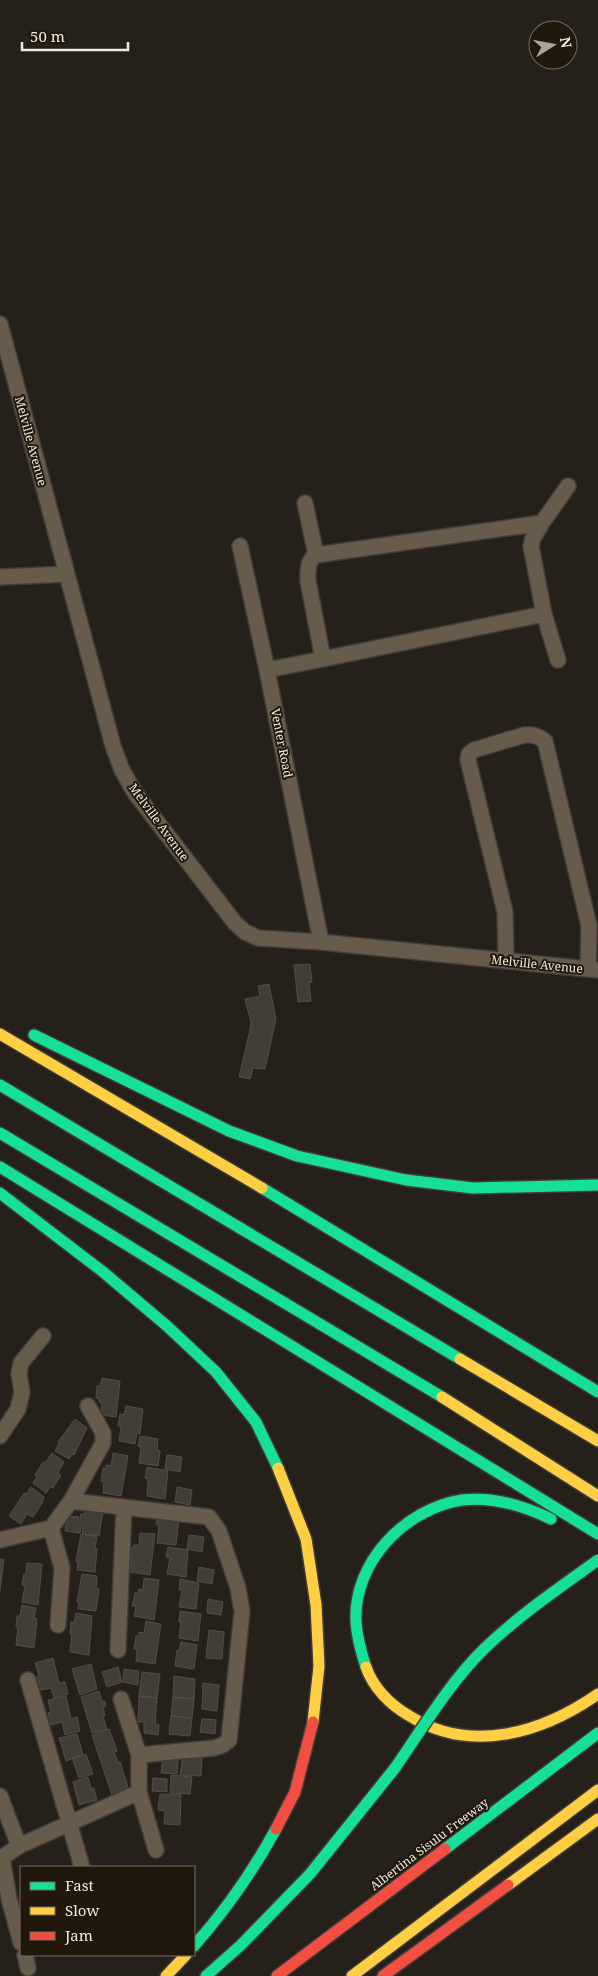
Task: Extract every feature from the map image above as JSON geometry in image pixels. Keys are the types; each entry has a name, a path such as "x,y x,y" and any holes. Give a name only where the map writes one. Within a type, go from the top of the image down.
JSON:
{"highway":[{"path":"26,1031 229,1131 297,1156 406,1180 473,1188 598,1185"},
{"path":"0,1034 169,1132 598,1392"},
{"path":"0,1085 598,1441"},
{"path":"0,1133 473,1416 598,1496"},
{"path":"0,1167 598,1534"},
{"path":"0,1193 102,1271 167,1326 216,1372 256,1422 281,1474 306,1539 316,1605 319,1666 312,1730 295,1792 256,1864 213,1925 195,1945"},
{"path":"598,1544 542,1514 499,1500 466,1500 432,1508 409,1520 388,1537 370,1564 360,1588 355,1617 357,1641 364,1664 376,1688 394,1707 418,1723 442,1731 469,1738 524,1731 557,1719 598,1694"},
{"path":"206,1976 241,1945 310,1874 395,1768 443,1698 483,1650 532,1607 598,1560"},
{"name":"Albertina Sisulu Freeway","path":"277,1976 598,1733"},
{"path":"352,1976 598,1790"},
{"path":"382,1976 598,1819"},
{"path":"166,1976 185,1956"}],"street":[{"name":"Melville Avenue","path":"0,324 113,746 122,770 135,793 234,923 245,932 258,938 321,942 593,970"},
{"path":"558,660 544,614 531,546 533,538 542,523 568,486"},
{"path":"305,503 316,555"},
{"path":"323,659 308,581 310,560 316,555 542,523"},
{"name":"Venter Road","path":"240,546 267,670 321,942"},
{"path":"0,577 67,574"},
{"path":"267,670 544,614"},
{"path":"506,961 505,912 468,760 469,754 474,750 524,734 531,734 545,741 589,926 593,970"},
{"path":"0,1436 18,1409 22,1392 19,1374 21,1363 43,1336"},
{"path":"0,1540 51,1528 71,1502 103,1443 103,1433 88,1406"},
{"path":"71,1502 209,1517 219,1531 238,1588 242,1612 229,1740 224,1745 214,1748 139,1755"},
{"path":"118,1650 124,1507"},
{"path":"51,1528 62,1568 58,1625"},
{"path":"28,1680 82,1866"},
{"path":"121,1699 139,1755 139,1792 156,1850"},
{"path":"20,1939 1,1859 19,1846 139,1792"},
{"path":"0,1796 19,1846"}],"building":[{"path":"310,964 312,982 309,983 311,1001 298,1002 294,965"},
{"path":"269,984 276,1019 265,1069 253,1068 250,1079 239,1077 251,1022 245,999 260,996 258,986"},
{"path":"102,1378 120,1381 116,1417 100,1415 102,1403 96,1398 97,1386 100,1386"},
{"path":"126,1406 143,1409 140,1434 137,1433 135,1444 119,1441 121,1427 118,1426 120,1414 124,1415"},
{"path":"75,1419 87,1428 74,1455 72,1454 69,1459 55,1451 58,1442"},
{"path":"140,1436 158,1439 157,1450 160,1451 158,1466 139,1463 141,1447 138,1446"},
{"path":"52,1453 64,1462 58,1473 61,1475 53,1488 50,1487 46,1493 33,1483 37,1476 35,1475 43,1462 45,1463"},
{"path":"113,1453 128,1456 121,1496 103,1493 104,1482 101,1481 103,1468 106,1469 106,1465 111,1466"},
{"path":"167,1455 182,1457 180,1472 165,1469"},
{"path":"147,1467 168,1471 165,1499 147,1496 148,1479 145,1478"},
{"path":"31,1487 44,1497 33,1517 27,1514 21,1524 9,1516 24,1493 26,1494"},
{"path":"177,1487 192,1490 190,1505 175,1502"},
{"path":"85,1508 103,1511 99,1536 82,1534 83,1526 81,1525 80,1533 65,1531 67,1516 79,1517 78,1520 80,1520 81,1514 85,1514"},
{"path":"158,1514 179,1517 176,1545 157,1543 159,1525 156,1524"},
{"path":"140,1533 155,1534 150,1575 130,1572 131,1562 128,1562 130,1548 133,1548 134,1545 139,1545"},
{"path":"81,1534 97,1537 95,1572 77,1570 78,1562 76,1561"},
{"path":"189,1535 204,1537 202,1552 187,1549"},
{"path":"168,1547 188,1550 186,1577 167,1574 170,1558 166,1557"},
{"path":"0,1559 4,1559 0,1591"},
{"path":"27,1563 42,1564 38,1605 22,1602 25,1586 22,1585"},
{"path":"199,1567 214,1570 212,1584 197,1581"},
{"path":"82,1574 97,1576 96,1589 99,1589 96,1611 78,1609 79,1602 77,1602"},
{"path":"144,1578 159,1580 154,1620 134,1616 136,1606 132,1606 135,1593 138,1593 139,1589 143,1590"},
{"path":"180,1579 199,1583 196,1609 179,1607 182,1590 179,1590"},
{"path":"208,1599 223,1602 221,1615 207,1613"},
{"path":"22,1605 36,1608 34,1618 37,1619 34,1648 16,1645 17,1616 20,1616"},
{"path":"180,1611 201,1614 198,1641 179,1638"},
{"path":"76,1613 92,1616 89,1655 70,1652 71,1622 74,1623"},
{"path":"146,1621 161,1624 155,1664 136,1661 137,1649 134,1649 136,1636 139,1636 139,1632 144,1633"},
{"path":"209,1630 224,1632 222,1659 206,1658"},
{"path":"181,1642 197,1645 194,1669 175,1666 177,1650 179,1651"},
{"path":"53,1658 59,1683 65,1682 68,1694 54,1698 51,1688 41,1690 35,1663"},
{"path":"91,1664 97,1689 80,1695 72,1669"},
{"path":"118,1667 122,1682 107,1687 102,1672"},
{"path":"124,1669 139,1671 138,1685 123,1682"},
{"path":"142,1672 160,1674 157,1698 139,1696"},
{"path":"174,1676 195,1679 194,1699 173,1697"},
{"path":"203,1683 219,1685 217,1711 202,1709"},
{"path":"99,1691 102,1701 105,1701 106,1706 103,1707 105,1716 103,1717 107,1729 92,1733 81,1697"},
{"path":"66,1696 71,1719 77,1717 80,1731 65,1735 62,1722 51,1725 48,1713 51,1712 48,1700"},
{"path":"139,1696 157,1698 155,1724 159,1725 158,1735 144,1733 144,1722 138,1722"},
{"path":"173,1697 194,1699 192,1718 171,1716"},
{"path":"171,1716 192,1718 190,1736 169,1734"},
{"path":"202,1719 216,1720 215,1734 200,1732"},
{"path":"109,1729 117,1751 114,1752 118,1762 120,1762 129,1790 112,1795 92,1735"},
{"path":"77,1734 83,1755 66,1761 59,1738"},
{"path":"86,1754 93,1774 79,1778 72,1758"},
{"path":"183,1755 202,1758 201,1776 180,1775"},
{"path":"163,1758 178,1760 177,1774 161,1773"},
{"path":"171,1775 192,1777 190,1794 170,1793"},
{"path":"88,1777 91,1788 94,1788 97,1800 79,1805 73,1782"},
{"path":"153,1778 167,1779 167,1792 152,1791"},
{"path":"160,1794 181,1795 180,1825 164,1824 165,1811 158,1810"}],"traffic: fast":[{"path":"34,1035 229,1131 297,1156 406,1180 473,1188 598,1185"},
{"path":"0,1085 460,1359"},
{"path":"0,1133 442,1397"},
{"path":"0,1167 598,1534"},
{"path":"262,1188 598,1392"},
{"path":"0,1193 102,1271 167,1326 216,1372 256,1422 278,1468"},
{"path":"366,1667 356,1622 357,1600 363,1579 373,1559 386,1542 403,1527 421,1514 441,1505 474,1499 508,1503 551,1519"},
{"path":"395,1768 448,1691 484,1649 525,1613 598,1560"},
{"path":"445,1849 598,1733"},
{"path":"206,1976 241,1945 310,1874 395,1768"},
{"path":"195,1945 238,1890 276,1829"}],"traffic: slow":[{"path":"0,1034 262,1188"},
{"path":"460,1359 598,1441"},
{"path":"442,1397 598,1496"},
{"path":"278,1468 306,1539 316,1605 319,1666 313,1722"},
{"path":"366,1667 377,1688 394,1706 432,1727 456,1734 481,1736 505,1734 530,1728 576,1708 598,1694"},
{"path":"352,1976 598,1790"},
{"path":"508,1885 598,1819"},
{"path":"166,1976 185,1956"}],"traffic: jam":[{"path":"276,1829 295,1792 313,1722"},
{"path":"277,1976 445,1849"},
{"path":"383,1976 508,1885"}]}
